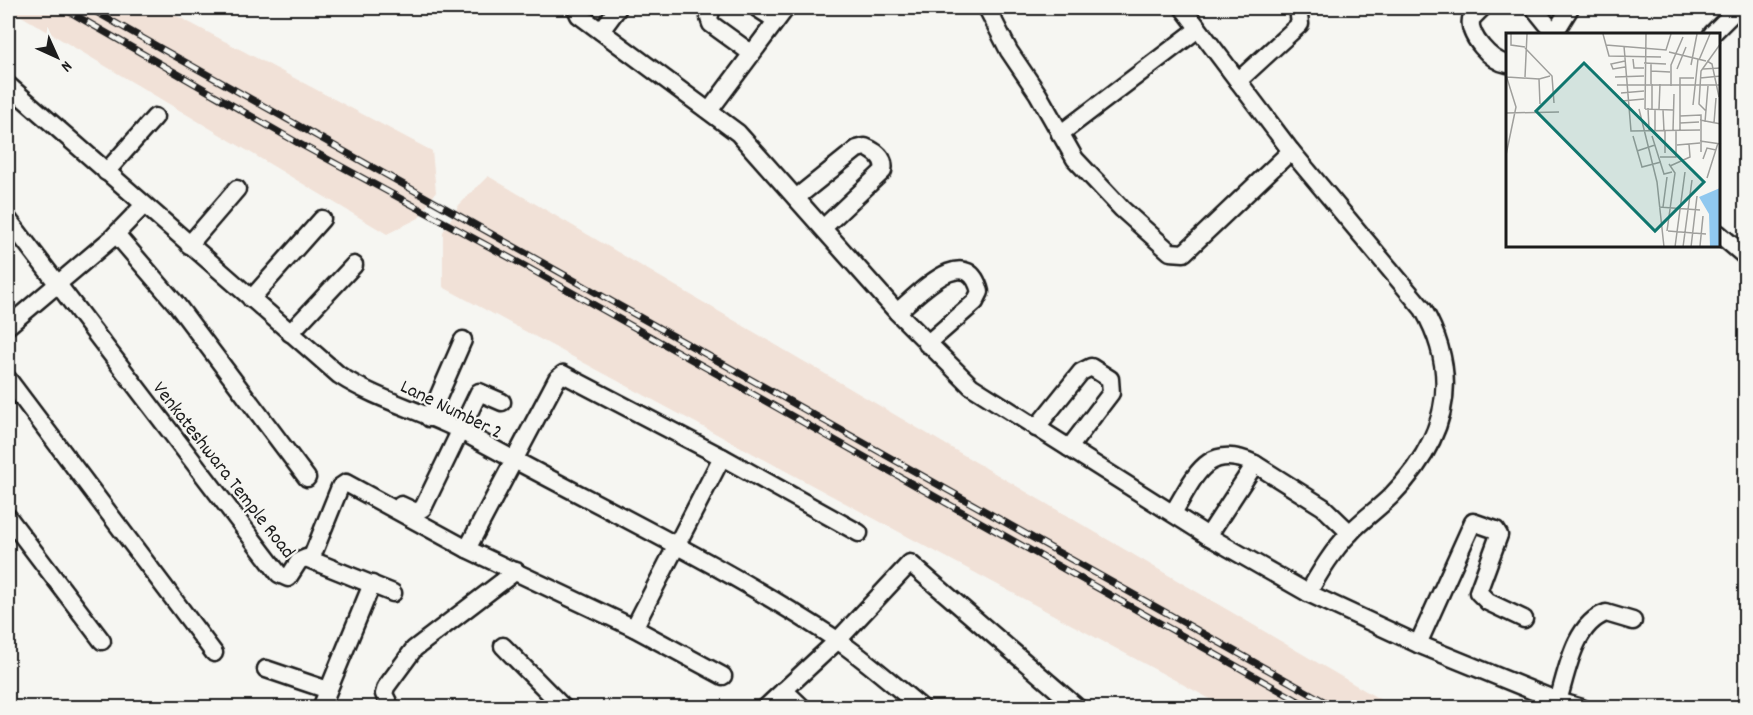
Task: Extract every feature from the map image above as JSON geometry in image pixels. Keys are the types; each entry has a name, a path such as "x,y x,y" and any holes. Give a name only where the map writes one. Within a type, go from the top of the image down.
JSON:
{"street":[{"path":"576,8 579,15 738,133 897,312 971,386 1208,536 1308,593 1418,644 1558,701 1582,708"},
{"path":"601,31 618,8"},
{"path":"712,8 709,18 711,24 752,53"},
{"path":"709,111 781,14 757,8"},
{"path":"987,8 1009,51 1075,159 1122,209 1162,246 1176,254 1184,253 1291,151"},
{"path":"1183,8 1291,151 1424,309 1437,338 1446,368 1447,384 1438,424 1422,459 1391,497 1350,533 1308,593"},
{"path":"1238,81 1300,24 1298,8"},
{"path":"1482,8 1472,19 1473,33 1485,50 1500,63 1506,64"},
{"path":"1534,8 1553,33"},
{"path":"1555,33 1570,8"},
{"path":"1713,33 1738,8"},
{"path":"1060,134 1198,29"},
{"name":"Lane Number 2","path":"8,85 290,333 355,385 460,431 515,462 677,544 837,640 922,708"},
{"path":"106,172 155,117"},
{"path":"796,198 857,149 865,147 878,155 883,161 883,171 823,228"},
{"path":"189,245 237,189"},
{"path":"8,326 116,234 144,205"},
{"path":"8,219 57,285"},
{"path":"251,299 322,219"},
{"path":"116,234 177,305 307,478"},
{"path":"1720,234 1746,257"},
{"path":"290,333 354,265"},
{"path":"897,312 945,274 955,269 964,270 971,275 980,292 975,302 927,344"},
{"name":"Venkateshwara Temple Road","path":"57,285 279,574 288,578 302,558 311,559 393,593"},
{"path":"429,418 463,340"},
{"path":"1036,428 1081,372 1091,367 1096,369 1110,379 1111,393 1069,448"},
{"path":"467,549 557,379 563,374 722,457 859,534"},
{"path":"8,379 214,652"},
{"path":"355,483 414,511 420,511 479,392 502,402"},
{"path":"1173,513 1207,462 1233,456 1255,464 1323,507 1350,533"},
{"path":"634,628 722,457"},
{"path":"1208,536 1255,464"},
{"path":"311,559 340,487 344,483 467,549 634,628 723,676"},
{"path":"8,517 102,641"},
{"path":"1418,644 1473,522 1496,530 1499,535 1478,592 1488,602 1524,619"},
{"path":"765,708 837,640 910,562 1078,708"},
{"path":"391,708 384,694 386,687 414,650 516,571"},
{"path":"321,708 372,584"},
{"path":"1558,701 1576,646 1590,622 1606,613 1633,621"},
{"path":"503,646 564,708"},
{"path":"266,669 328,690"},
{"path":"784,690 803,708"}],"shaded area":[{"path":"8,8 162,8 432,151 436,192 419,218 387,234"},
{"path":"488,176 1393,707 1225,707 443,287 443,232 459,205"}],"railway":[{"path":"63,8 298,143 525,266 1311,708"},
{"path":"89,8 1336,708"}]}
